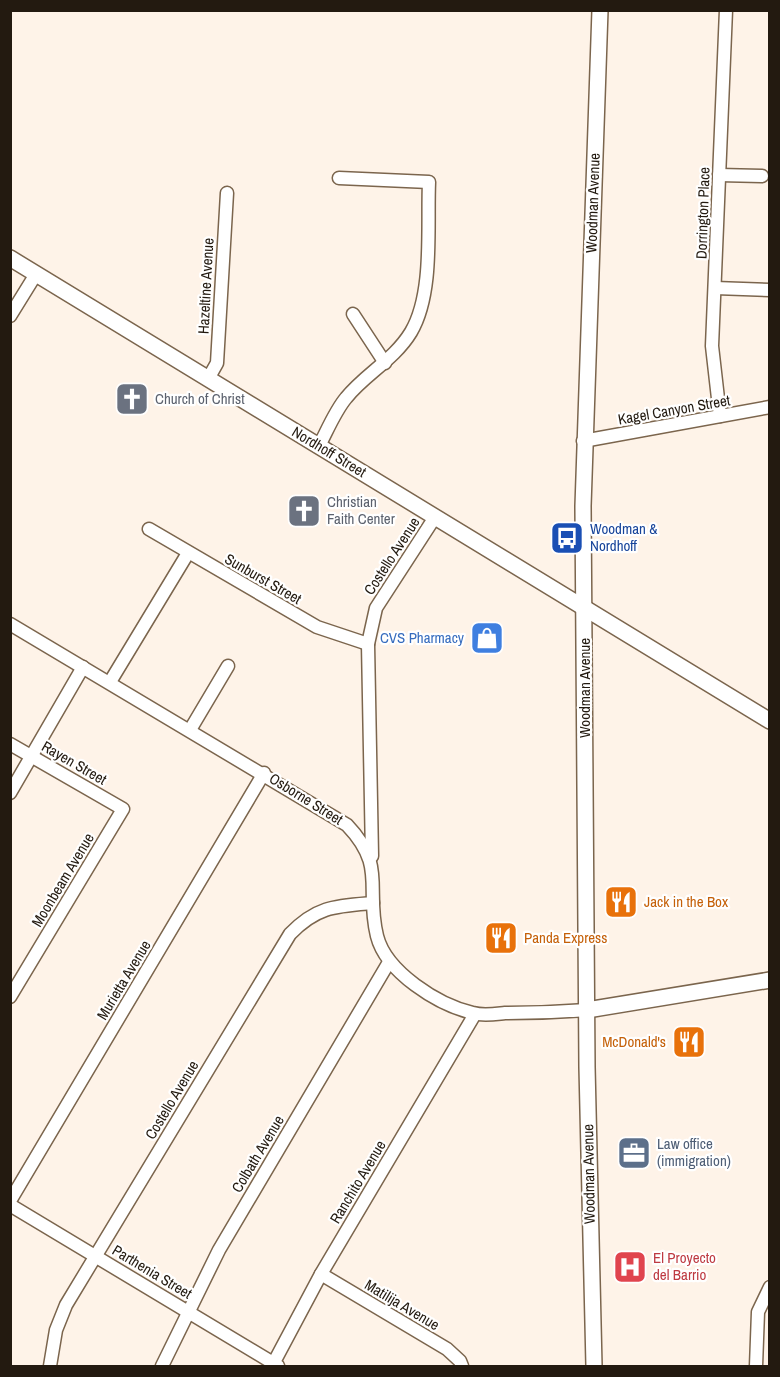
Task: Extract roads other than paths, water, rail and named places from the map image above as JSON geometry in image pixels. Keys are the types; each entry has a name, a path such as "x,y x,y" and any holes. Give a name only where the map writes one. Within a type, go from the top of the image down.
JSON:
{"main road":[{"name":"Woodman Avenue","path":"594,1366 587,1010 584,441 600,10"},
{"name":"Nordhoff Street","path":"10,258 770,721"},
{"name":"Osborne Street","path":"587,1010 770,980"}],"street":[{"name":"Dorrington Place","path":"720,416 712,346 726,10"},
{"path":"719,176 762,176"},
{"path":"319,446 345,398 385,363 410,333 420,313 425,290 429,182 339,178"},
{"name":"Hazeltine Avenue","path":"208,379 217,363 227,193"},
{"path":"10,316 36,274"},
{"path":"716,288 770,290"},
{"path":"353,314 385,363"},
{"name":"Kagel Canyon Street","path":"584,441 770,407"},
{"name":"Costello Avenue","path":"372,863 368,644 376,608 435,517"},
{"name":"Sunburst Street","path":"149,529 317,627 368,644"},
{"path":"110,682 188,553"},
{"name":"Osborne Street","path":"10,624 264,773 347,825 363,843 372,863 377,936 389,962 422,988 456,1008 475,1014 587,1010"},
{"path":"190,729 228,666"},
{"path":"10,793 83,667"},
{"name":"Rayen Street","path":"10,744 123,809"},
{"name":"Murietta Avenue","path":"10,1203 264,773"},
{"name":"Moonbeam Avenue","path":"10,997 123,809"},
{"name":"Costello Avenue","path":"50,1366 56,1330 66,1305 290,934 313,913 330,907 373,903"},
{"name":"Colbath Avenue","path":"162,1366 219,1250 389,962"},
{"name":"Ranchito Avenue","path":"274,1366 321,1274 475,1014"},
{"name":"Parthenia Street","path":"10,1203 190,1312 274,1366"},
{"name":"Matilija Avenue","path":"321,1274 447,1349 460,1361 462,1366"},
{"path":"756,1366 770,1287"}],"place":[{"name":"Church of Christ","path":"132,399"},
{"name":"Christian Faith Center","path":"304,511"},
{"name":"Woodman & Nordhoff","path":"567,538"},
{"name":"CVS Pharmacy","path":"487,638"},
{"name":"Jack in the Box","path":"621,902"},
{"name":"Panda Express","path":"501,938"},
{"name":"McDonald's","path":"689,1042"},
{"name":"Law office (immigration)","path":"634,1153"},
{"name":"El Proyecto del Barrio","path":"630,1267"}]}
